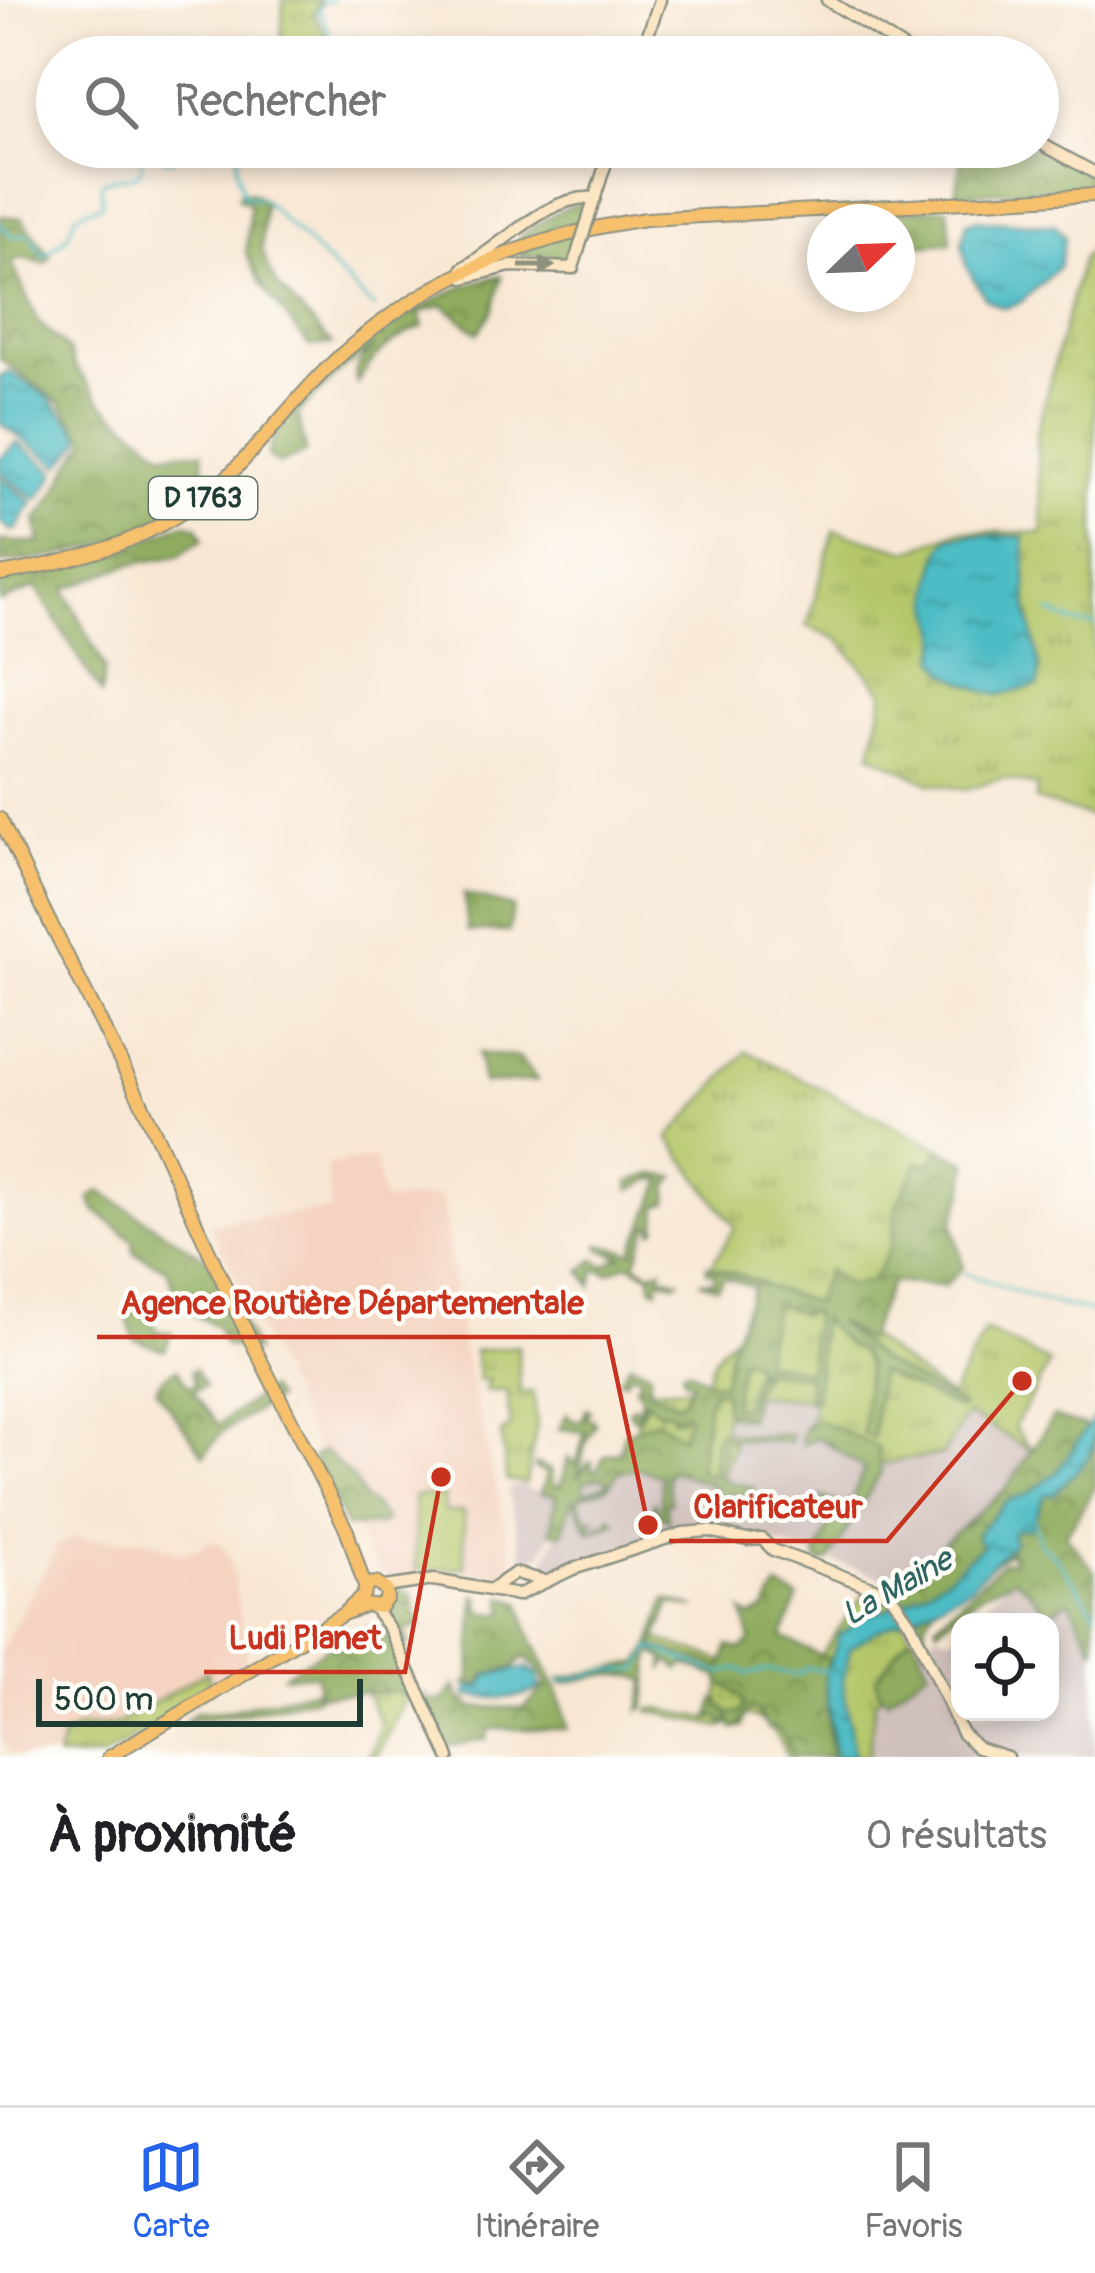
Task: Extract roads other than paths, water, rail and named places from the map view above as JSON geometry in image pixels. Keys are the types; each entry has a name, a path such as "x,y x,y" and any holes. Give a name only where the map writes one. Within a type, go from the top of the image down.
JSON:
{"main road":[{"path":"647,36 660,0"},
{"path":"827,0 884,36"},
{"path":"1059,153 1095,173"},
{"path":"427,292 510,266 573,268 604,168"},
{"name":"D 1763","path":"0,571 41,567 111,550 183,513 233,471 325,369 380,322 427,292 527,246 618,223 1095,194"},
{"path":"427,292 544,213 577,198 595,198"},
{"path":"0,819 377,1594 447,1757"},
{"path":"509,1586 518,1594 527,1584 683,1533 715,1532 760,1545 885,1589 911,1624 962,1733 978,1748 1007,1757"},
{"path":"509,1586 515,1573 527,1584"},
{"path":"109,1757 377,1594 434,1580 491,1589 509,1586"}],"water":[{"path":"967,222 1055,225 1065,237 1059,267 1021,302 1004,308 986,299 967,268 962,244"},
{"path":"10,372 48,397 80,434 81,441 60,466 0,423 0,376"},
{"path":"17,442 54,470 39,498 0,472 0,459"},
{"path":"0,477 33,503 16,530 0,522"},
{"path":"970,535 1024,537 1028,611 1040,668 1038,686 998,695 986,692 948,674 936,658 939,634 932,596 936,567 946,542"},
{"path":"1095,1416 1093,1445 1085,1462 1053,1495 1046,1493 1029,1529 1017,1529 1011,1535 1014,1542 969,1587 877,1630 850,1648 843,1681 854,1757 835,1757 825,1677 839,1635 863,1617 900,1605 947,1577 983,1545 978,1532 1007,1501 1028,1494 1058,1471"},
{"path":"528,1668 537,1674 540,1688 532,1692 504,1698 466,1696 468,1688 483,1686 488,1675"}],"waterway":[{"path":"328,36 318,9 333,0"},
{"path":"0,223 12,237 29,234 44,256 67,237 76,214 102,204 101,183 132,176 141,168"},
{"path":"237,168 243,196 263,200 374,308"},
{"path":"1050,612 1095,625"},
{"path":"965,1273 1037,1299 1095,1313"},
{"path":"1032,1515 1040,1543 1095,1612"},
{"path":"560,1682 609,1670 638,1670 652,1648 720,1673 739,1669 746,1674 769,1670 797,1675 806,1668 828,1671"}],"place":[{"name":"Clarificateur","path":"1022,1381"},
{"name":"Ludi Planet","path":"441,1477"},
{"name":"Agence Routière Départementale","path":"648,1525"}],"water label":[{"name":"La Maine","path":"897,1587"}]}
